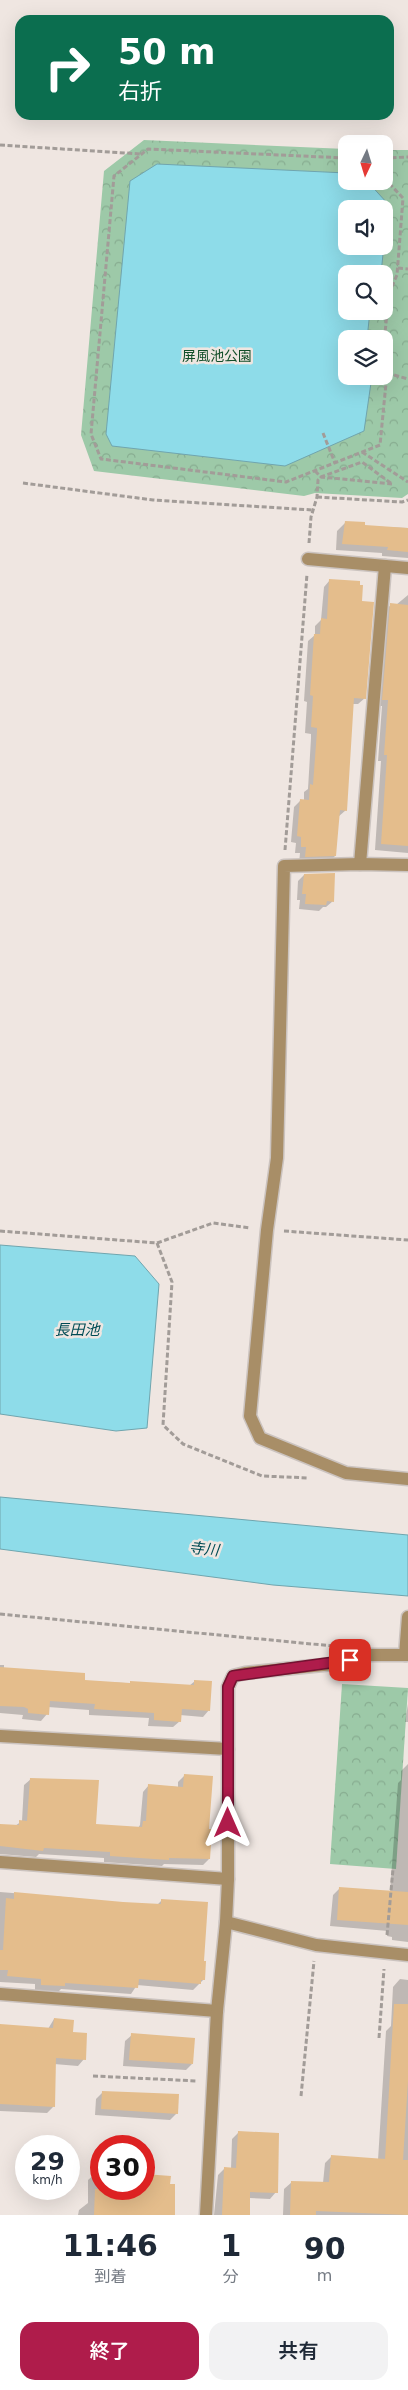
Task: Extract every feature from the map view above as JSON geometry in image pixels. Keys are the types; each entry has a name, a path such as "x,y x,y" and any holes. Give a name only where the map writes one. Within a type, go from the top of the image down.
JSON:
{"street":[{"path":"308,559 408,568"},
{"path":"360,864 385,566"},
{"path":"408,865 284,866 277,1158 250,1416 260,1438 346,1473 408,1478"},
{"path":"206,2215 217,2011 226,1922 228,1879 228,1687 233,1676 245,1672 333,1664 366,1655 406,1651 408,1616"},
{"path":"0,1736 228,1749"},
{"path":"0,1862 228,1879"},
{"path":"226,1922 316,1945 408,1955"},
{"path":"0,1994 217,2011"}],"path":[{"path":"0,145 142,154"},
{"path":"338,158 148,149 114,176 92,434 101,459 286,482 380,445 386,385"},
{"path":"393,158 408,157"},
{"path":"385,330 389,293 398,268 403,198 393,187"},
{"path":"403,198 408,195"},
{"path":"398,268 408,269"},
{"path":"393,374 408,378"},
{"path":"324,433 336,463"},
{"path":"362,452 408,482"},
{"path":"284,866 308,559 318,480 321,477 362,462 392,484 321,477 315,471"},
{"path":"23,483 153,500 313,510"},
{"path":"317,497 402,502 408,500"},
{"path":"0,1231 157,1243 214,1224 268,1230 408,1240"},
{"path":"157,1243 172,1282 163,1425 183,1444 262,1476 312,1478"},
{"path":"0,1614 324,1644 366,1655"},
{"path":"301,2096 316,1945"},
{"path":"93,2076 213,2081"}],"green space":[{"name":"屏風池公園","path":"144,140 338,149 338,190 393,190 393,150 408,150 408,494 402,498 315,493 304,496 94,471 81,435 104,171"},
{"path":"342,1684 408,1688 396,1869 330,1864"}],"water":[{"name":"屏風池公園","path":"157,164 338,173 338,190 375,190 384,200 338,200 338,255 383,255 382,265 338,265 338,320 369,320 368,330 338,330 338,385 371,385 364,431 285,466 112,446 106,434 130,181"},
{"name":"長田池","path":"0,1245 135,1256 159,1284 147,1428 116,1431 0,1414"},
{"name":"寺川","path":"0,1497 408,1535 408,1596 273,1585 0,1549"}],"building":[{"path":"345,521 365,522 365,525 408,528 408,552 387,550 388,547 342,544"},
{"path":"329,579 360,581 360,585 363,585 362,601 374,602 366,699 354,698 347,811 340,810 336,856 305,857 306,847 301,847 301,837 297,836 300,799 309,800 310,784 313,785 317,731 317,728 311,727 313,696 310,695 314,634 320,634 321,618 327,619"},
{"path":"390,603 408,605 408,846 381,844 387,755 384,755 388,700 382,700"},
{"path":"335,873 334,902 327,901 326,905 305,904 306,894 302,894 304,874"},
{"path":"0,1667 85,1673 85,1680 130,1683 130,1681 194,1685 194,1680 212,1681 210,1711 182,1709 181,1722 154,1720 154,1713 94,1709 95,1704 50,1701 49,1715 28,1713 28,1709 24,1707 0,1706"},
{"path":"184,1774 213,1776 209,1829 212,1829 210,1859 169,1858 169,1860 110,1856 110,1852 44,1848 43,1851 0,1846 0,1824 19,1825 19,1820 27,1821 30,1778 99,1780 96,1824 142,1827 143,1821 146,1821 148,1784 183,1787"},
{"path":"339,1887 408,1892 408,1925 337,1920"},
{"path":"14,1892 161,1904 161,1899 208,1902 204,1961 206,1961 205,1980 201,1980 201,1984 139,1979 138,1988 65,1983 65,1986 41,1985 41,1979 7,1976 8,1970 0,1970 0,1950 3,1950 6,1898 14,1899"},
{"path":"394,2004 408,2004 408,2081 403,2160 408,2160 408,2215 316,2211 316,2215 290,2215 291,2181 329,2182 331,2155 385,2159"},
{"path":"54,2018 74,2020 73,2032 87,2033 86,2060 56,2058 55,2107 0,2104 0,2024 53,2028"},
{"path":"131,2033 195,2038 193,2064 129,2060"},
{"path":"102,2091 179,2094 178,2114 101,2109"},
{"path":"238,2131 279,2133 278,2193 250,2192 250,2215 222,2215 224,2167 236,2168"},
{"path":"155,2175 171,2176 170,2184 175,2184 175,2215 94,2215 95,2200 155,2200"}],"route":[{"path":"228,1823 228,1687 233,1676 245,1672 333,1664 350,1660"}]}
